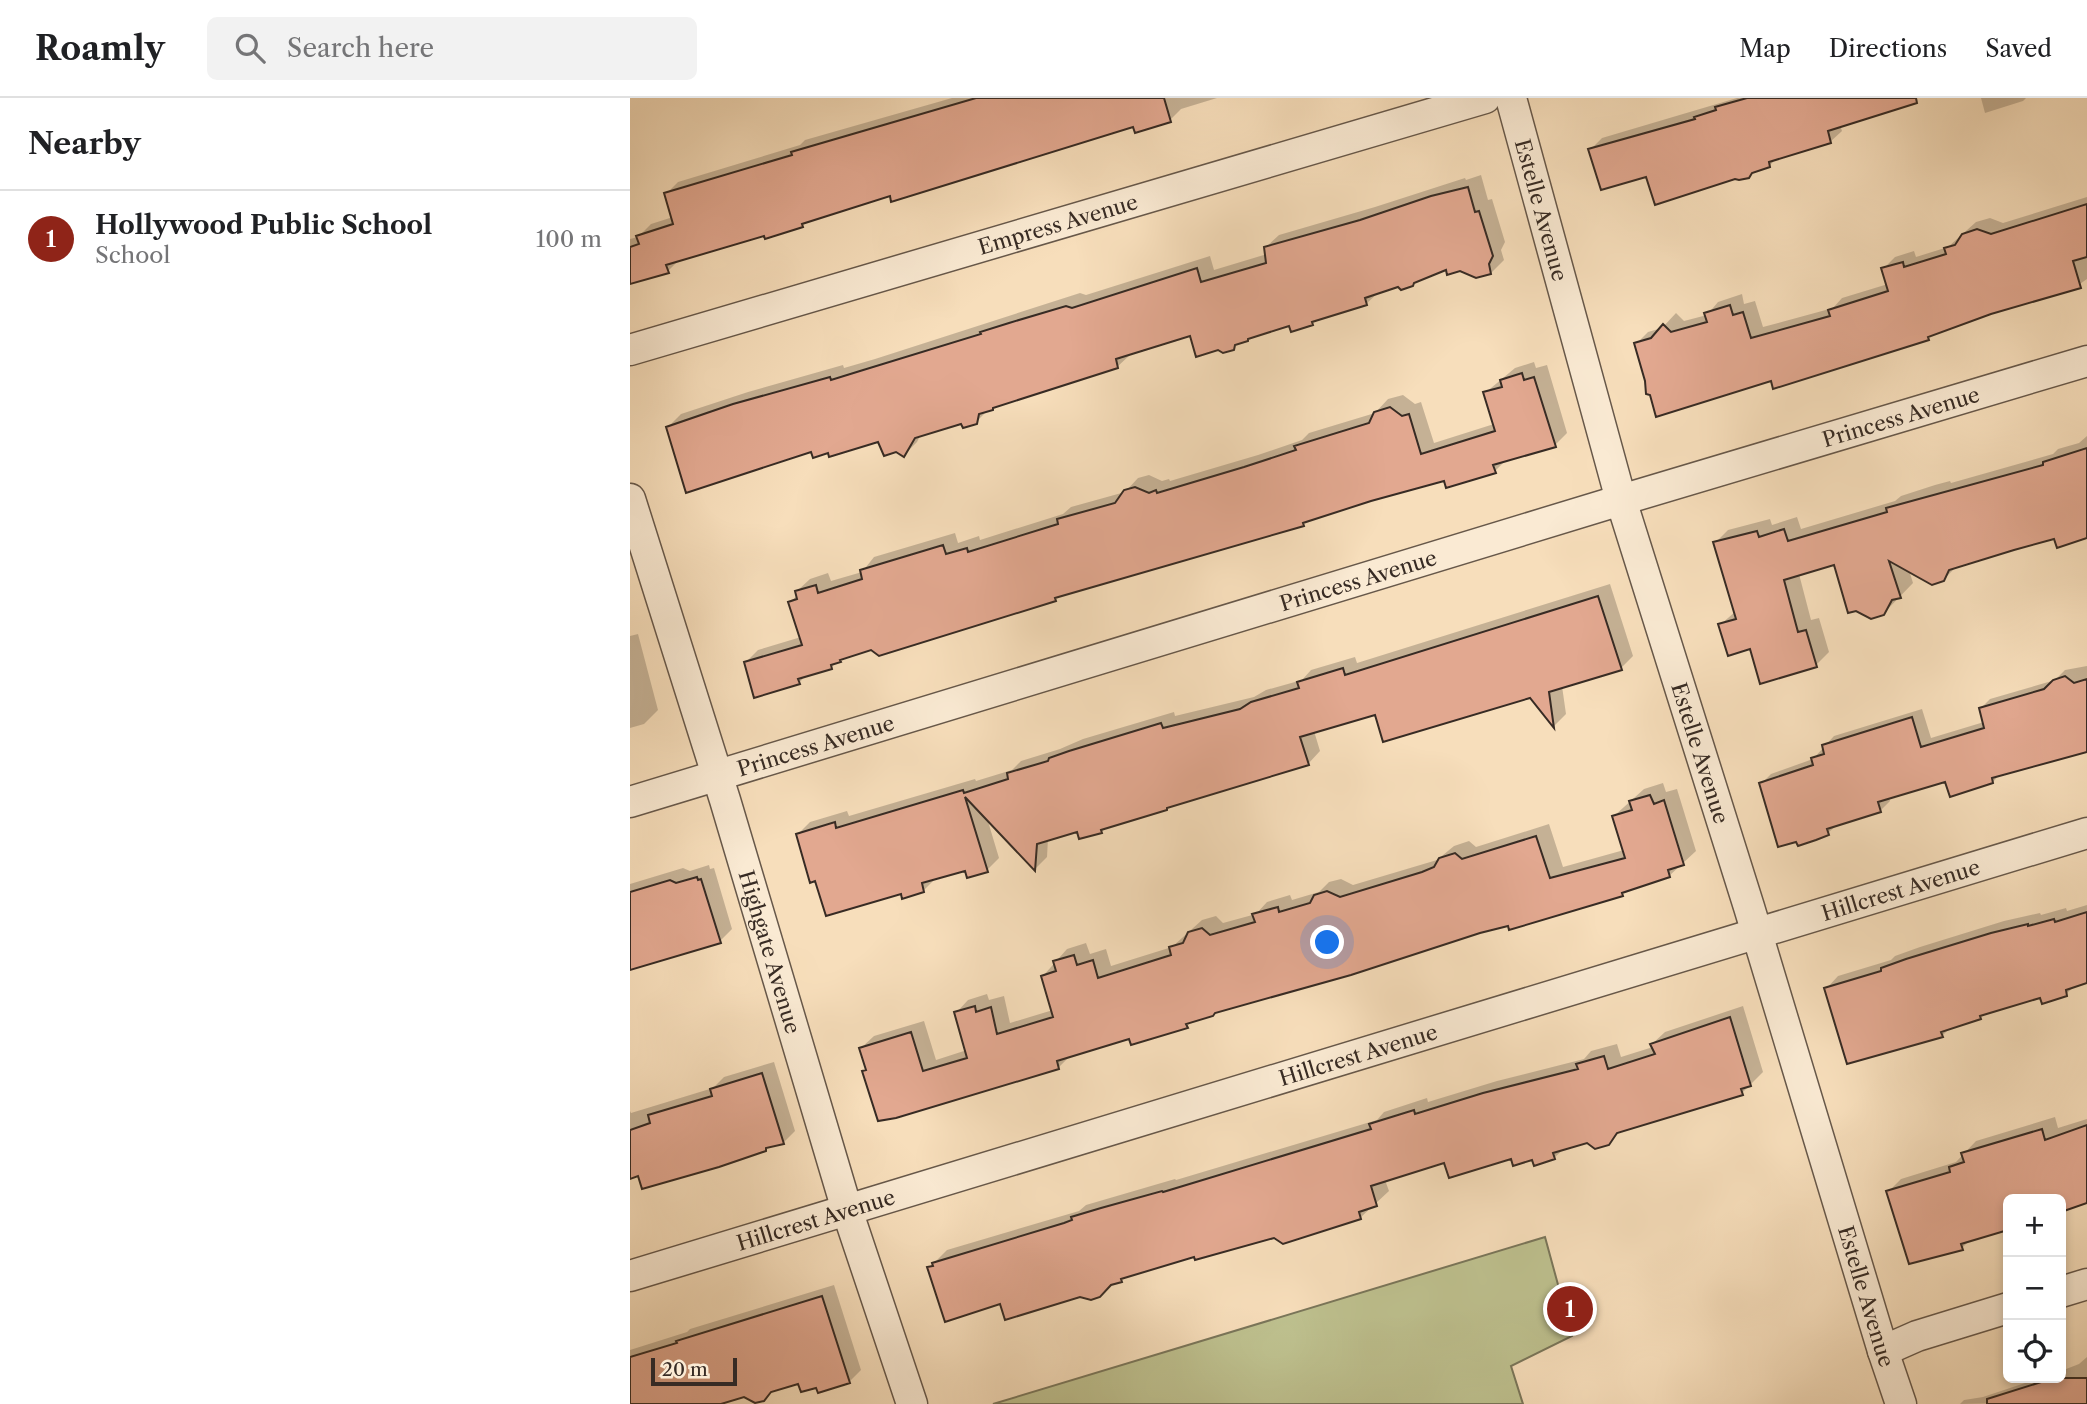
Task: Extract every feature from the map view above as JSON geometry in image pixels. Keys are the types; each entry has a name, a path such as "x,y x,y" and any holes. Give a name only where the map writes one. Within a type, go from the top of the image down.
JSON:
{"street":[{"name":"Empress Avenue","path":"630,350 1485,98"},
{"name":"Estelle Avenue","path":"1511,98 1621,500 1901,1404"},
{"name":"Princess Avenue","path":"630,803 1621,500 2087,361"},
{"name":"Highgate Avenue","path":"630,499 718,777 847,1210 912,1404"},
{"name":"Hillcrest Avenue","path":"630,1276 2087,833"},
{"path":"2066,1290 2087,1284"},
{"path":"1883,1351 1917,1336 2003,1310"}],"green space":[{"path":"1545,1237 1572,1336 1511,1366 1523,1404 993,1404"}],"building":[{"path":"976,98 1164,98 1171,122 1135,133 1133,127 891,202 890,196 802,224 803,227 765,239 764,236 666,265 669,273 630,284 630,247 639,244 636,236 673,224 664,193 792,155 791,152"},
{"path":"1747,98 1916,98 1917,103 1828,131 1831,143 1769,162 1770,167 1752,173 1749,178 1735,179 1655,205 1646,177 1601,190 1588,149 1695,119 1694,117 1716,110 1715,107"},
{"path":"1468,187 1475,212 1479,211 1493,256 1489,264 1491,274 1476,278 1460,271 1447,275 1446,270 1414,283 1413,286 1401,290 1398,287 1365,298 1367,305 1312,322 1313,325 1291,332 1289,326 1248,339 1235,345 1234,350 1223,353 1218,350 1196,357 1190,336 1116,359 1118,368 993,408 979,414 977,424 963,428 961,424 915,438 904,457 896,452 884,456 878,442 829,457 828,453 813,458 811,452 686,493 666,427 733,404 830,377 831,380 1009,323 1066,306 1072,308 1197,268 1201,282 1266,263 1264,247"},
{"path":"2087,204 2087,257 2073,261 2081,288 1991,314 1928,337 1929,340 1773,389 1771,381 1656,417 1650,395 1646,394 1634,343 1651,338 1663,324 1671,332 1707,322 1704,313 1730,305 1733,315 1743,312 1751,338 1830,316 1828,310 1888,291 1881,268 1903,262 1904,267 1946,254 1944,248 1955,245 1962,234 1977,229 1991,234"},
{"path":"1522,373 1524,380 1534,377 1556,447 1493,465 1496,473 1446,488 1444,481 1371,501 1303,523 1304,526 1055,598 1056,601 879,656 871,650 840,660 841,662 831,665 832,669 798,679 800,684 754,698 744,662 802,645 788,602 797,599 795,591 816,585 818,593 862,579 860,570 943,545 946,554 967,548 968,552 1058,524 1057,519 1115,503 1124,490 1135,487 1149,493 1156,490 1157,493 1244,467 1296,450 1294,446 1369,423 1374,412 1390,407 1402,416 1409,414 1421,454 1495,431 1483,392 1502,387 1500,380"},
{"path":"2087,448 2087,538 2057,548 2054,539 2014,550 1949,570 1944,581 1932,585 1889,561 1901,598 1892,600 1884,615 1871,619 1856,611 1848,613 1834,565 1784,580 1798,632 1806,630 1817,667 1760,684 1750,649 1728,656 1718,624 1736,619 1713,542 1757,531 1759,537 1784,529 1788,541 1887,512 1886,508 2043,465 2043,462"},
{"path":"1598,596 1622,670 1549,692 1554,728 1530,698 1383,742 1375,715 1300,737 1309,765 1167,808 1101,830 1102,833 1079,839 1077,832 1037,844 1035,871 965,797 988,872 967,878 965,871 922,883 924,892 902,899 901,894 826,916 815,881 810,883 796,834 835,822 836,828 963,790 964,793 1008,779 1007,773 1048,761 1049,758 1069,751 1161,723 1163,728 1240,709 1251,702 1299,688 1297,682 1343,668 1345,675"},
{"path":"2065,676 2074,683 2087,679 2087,752 1992,778 1993,783 1950,797 1945,782 1878,802 1881,812 1827,829 1829,835 1816,840 1798,846 1796,842 1778,847 1759,783 1813,765 1811,758 1824,754 1822,745 1912,717 1921,747 1984,728 1979,708 2044,689 2053,680"},
{"path":"1650,795 1654,804 1664,800 1684,865 1668,870 1670,877 1622,893 1623,896 1509,930 1508,926 1480,933 1351,975 1215,1013 1186,1024 1188,1028 1131,1045 1129,1039 1057,1061 1059,1069 878,1121 862,1071 866,1070 859,1048 911,1032 923,1071 967,1058 954,1012 975,1006 976,1012 991,1007 997,1034 1053,1017 1041,976 1056,971 1053,961 1074,955 1077,965 1093,960 1098,978 1171,955 1169,947 1183,943 1188,932 1202,928 1210,935 1255,922 1252,914 1278,907 1279,912 1310,903 1314,895 1327,891 1340,897 1422,872 1434,867 1439,858 1455,853 1462,859 1536,836 1550,878 1625,858 1612,816 1632,810 1629,801"},
{"path":"697,877 698,880 701,879 721,943 630,970 630,892 670,880 676,883"},
{"path":"2087,912 2087,983 2066,990 2067,996 2042,1004 2040,998 1980,1016 1981,1019 1941,1032 1943,1037 1847,1064 1824,988 1991,933 2054,919 2055,922"},
{"path":"1730,1017 1751,1086 1741,1089 1743,1095 1617,1133 1609,1145 1595,1149 1587,1143 1553,1153 1555,1159 1534,1166 1532,1160 1513,1166 1511,1159 1449,1178 1444,1163 1371,1186 1377,1206 1359,1212 1361,1219 1283,1244 1274,1238 1195,1260 1194,1257 1121,1279 1122,1282 1111,1285 1100,1297 1091,1300 1080,1297 1005,1320 1000,1304 945,1322 927,1267 933,1266 932,1263 1064,1223 1072,1220 1071,1217 1371,1129 1369,1124 1414,1110 1415,1114 1483,1093 1578,1069 1576,1064 1604,1056 1608,1069 1655,1054 1650,1044"},
{"path":"762,1073 784,1144 766,1148 766,1151 719,1167 642,1189 638,1176 630,1179 630,1130 650,1123 648,1115 712,1096 710,1089"},
{"path":"2087,1125 2087,1203 2066,1210 2066,1194 2003,1194 2003,1231 1961,1244 1963,1250 1909,1264 1886,1191 1950,1172 1949,1167 1964,1162 1961,1153 2042,1129 2045,1140"},
{"path":"822,1296 850,1383 818,1393 816,1388 801,1392 798,1384 771,1392 764,1401 755,1403 744,1397 721,1404 630,1404 630,1357"},
{"path":"2066,1378 2087,1378 2087,1404 1987,1404 1987,1399 2038,1383 2066,1383"}],"place":[{"name":"Hollywood Public School","path":"1570,1309"}]}
